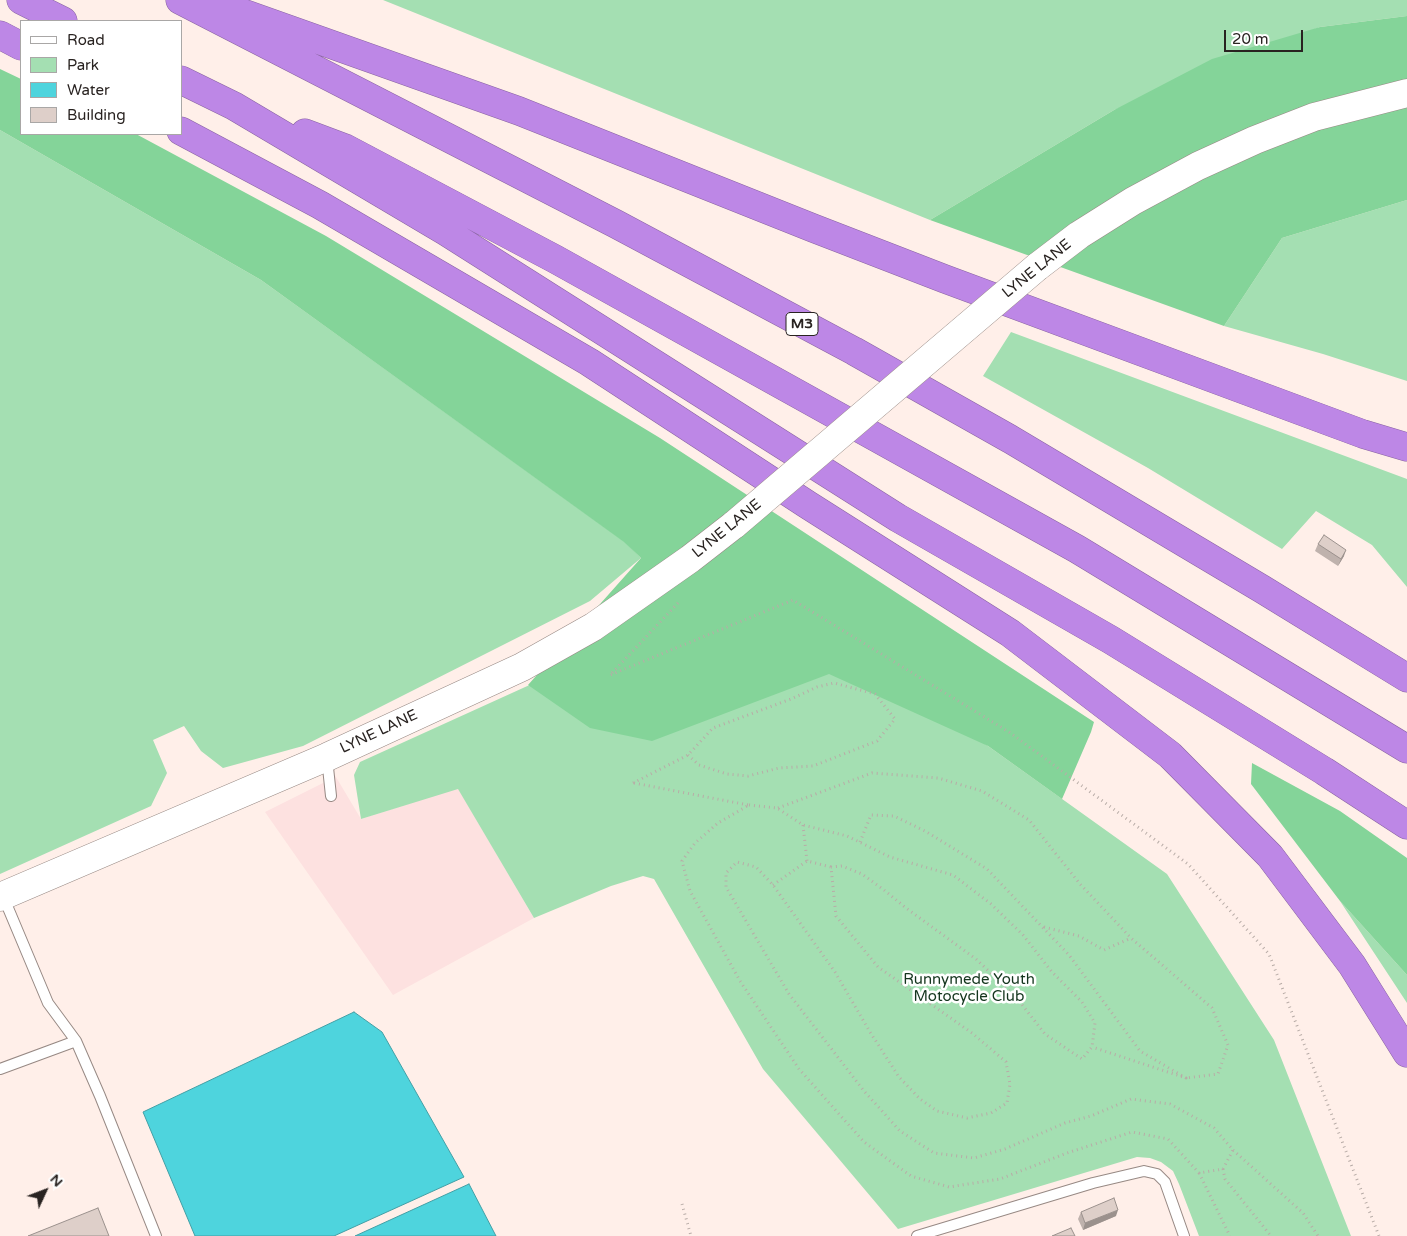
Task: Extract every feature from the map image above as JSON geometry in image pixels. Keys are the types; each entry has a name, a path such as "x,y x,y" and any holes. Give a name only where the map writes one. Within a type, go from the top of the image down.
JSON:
{"highway":[{"path":"20,0 62,20"},
{"name":"M3","path":"180,0 616,224 863,356 1010,439 1407,678"},
{"path":"207,0 519,111 804,225 1363,434 1407,447"},
{"path":"0,35 20,45"},
{"path":"182,80 234,106 445,231 898,518 1111,640 1407,824"},
{"path":"234,106 345,148 555,259 1077,549 1407,749"},
{"path":"182,132 320,205 589,362 808,505 1010,633 1170,755 1270,856 1352,965 1407,1053"}],"street":[{"name":"LYNE LANE","path":"1,896 327,757 522,667 593,627 690,559 735,524 1037,267 1079,235 1134,201 1198,166 1255,140 1314,117 1407,93"}],"lane":[{"path":"327,757 331,796"},
{"path":"1,896 48,1004 76,1041 156,1236"},
{"path":"0,1069 76,1041"},
{"path":"917,1236 1093,1183 1144,1171 1157,1174 1166,1182 1184,1236"}],"path":[{"path":"683,597 610,675 793,600 1009,732 1188,864 1269,954 1380,1236"},
{"path":"688,755 699,765 734,775 748,776 780,768 813,766 877,741 896,719 875,694 834,683 817,687 791,699 713,728 688,755 633,783 749,805 778,808 872,773 938,778 982,792 1029,820 1080,884 1131,938 1212,1008 1228,1045 1218,1074 1186,1078 1092,1047"},
{"path":"749,805 718,823 695,843 682,861 690,891 740,981 799,1069 864,1142 911,1176 950,1187 1000,1179 1066,1152 1132,1132 1168,1139 1199,1173 1230,1236"},
{"path":"773,885 807,861 830,867 842,866 862,874 976,959 1016,997 1045,1034 1082,1060 1092,1047 1095,1022 1082,1002 1052,972 1023,935 991,904 953,875 890,856 847,836 804,825 778,808"},
{"path":"860,842 871,815 894,816 925,831 987,869 1069,955 1140,1051 1186,1078"},
{"path":"804,825 807,861"},
{"path":"830,867 836,916 878,967 972,1033 1006,1062 1010,1084 1007,1103 992,1113 967,1118 937,1112 920,1099 899,1077 835,972 773,885 756,867 737,862 726,873 726,887 789,994 864,1091 900,1131 934,1153 974,1158 1005,1148 1065,1123 1090,1116 1131,1099 1170,1104 1214,1128 1233,1150 1303,1213 1318,1236"},
{"path":"1042,927 1079,936 1104,950 1131,938"},
{"path":"1233,1150 1223,1169 1224,1179 1271,1236"},
{"path":"1199,1173 1223,1169"},
{"path":"682,1204 691,1236"}],"shaded area":[{"path":"333,772 361,819 458,788 534,918 393,995 265,812 329,780"}],"green space":[{"path":"383,0 1407,0 1407,16 1320,27 1114,110 930,220"},
{"path":"1407,16 1407,200 1282,238 1224,326 930,220 1114,110 1212,59 1320,27"},
{"path":"0,69 20,79 20,135 138,135 326,236 660,438 1094,722 1062,799 988,746 829,674 652,741 590,728 528,685 641,558 624,542 261,280 0,130"},
{"path":"0,130 261,280 625,542 641,558 590,601 303,746 223,768 201,751 184,726 153,740 167,773 151,806 0,874"},
{"path":"1407,200 1407,381 1323,354 1224,326 1282,238"},
{"path":"1011,332 1407,479 1407,587 1372,545 1316,511 1282,549 1148,468 983,376"},
{"name":"Runnymede Youth Motocycle Club","path":"801,623 988,746 1167,874 1274,1040 1351,1236 1199,1236 1173,1171 1161,1162 1150,1158 1137,1157 898,1229 763,1069 654,879 643,876 611,886 534,918 458,789 361,819 354,775 360,762 556,673"},
{"path":"1252,763 1340,811 1407,858 1407,975 1340,901 1251,784"},
{"path":"1340,901 1407,975 1407,1003"}],"water":[{"path":"354,1012 382,1032 464,1177 334,1236 195,1236 143,1112"},
{"path":"469,1184 496,1236 355,1236"}],"building":[{"path":"1324,535 1346,550 1341,559 1318,544"},
{"path":"1114,1198 1118,1210 1085,1223 1081,1212"},
{"path":"98,1208 109,1236 28,1236"},
{"path":"1071,1228 1075,1236 1052,1236"}]}
